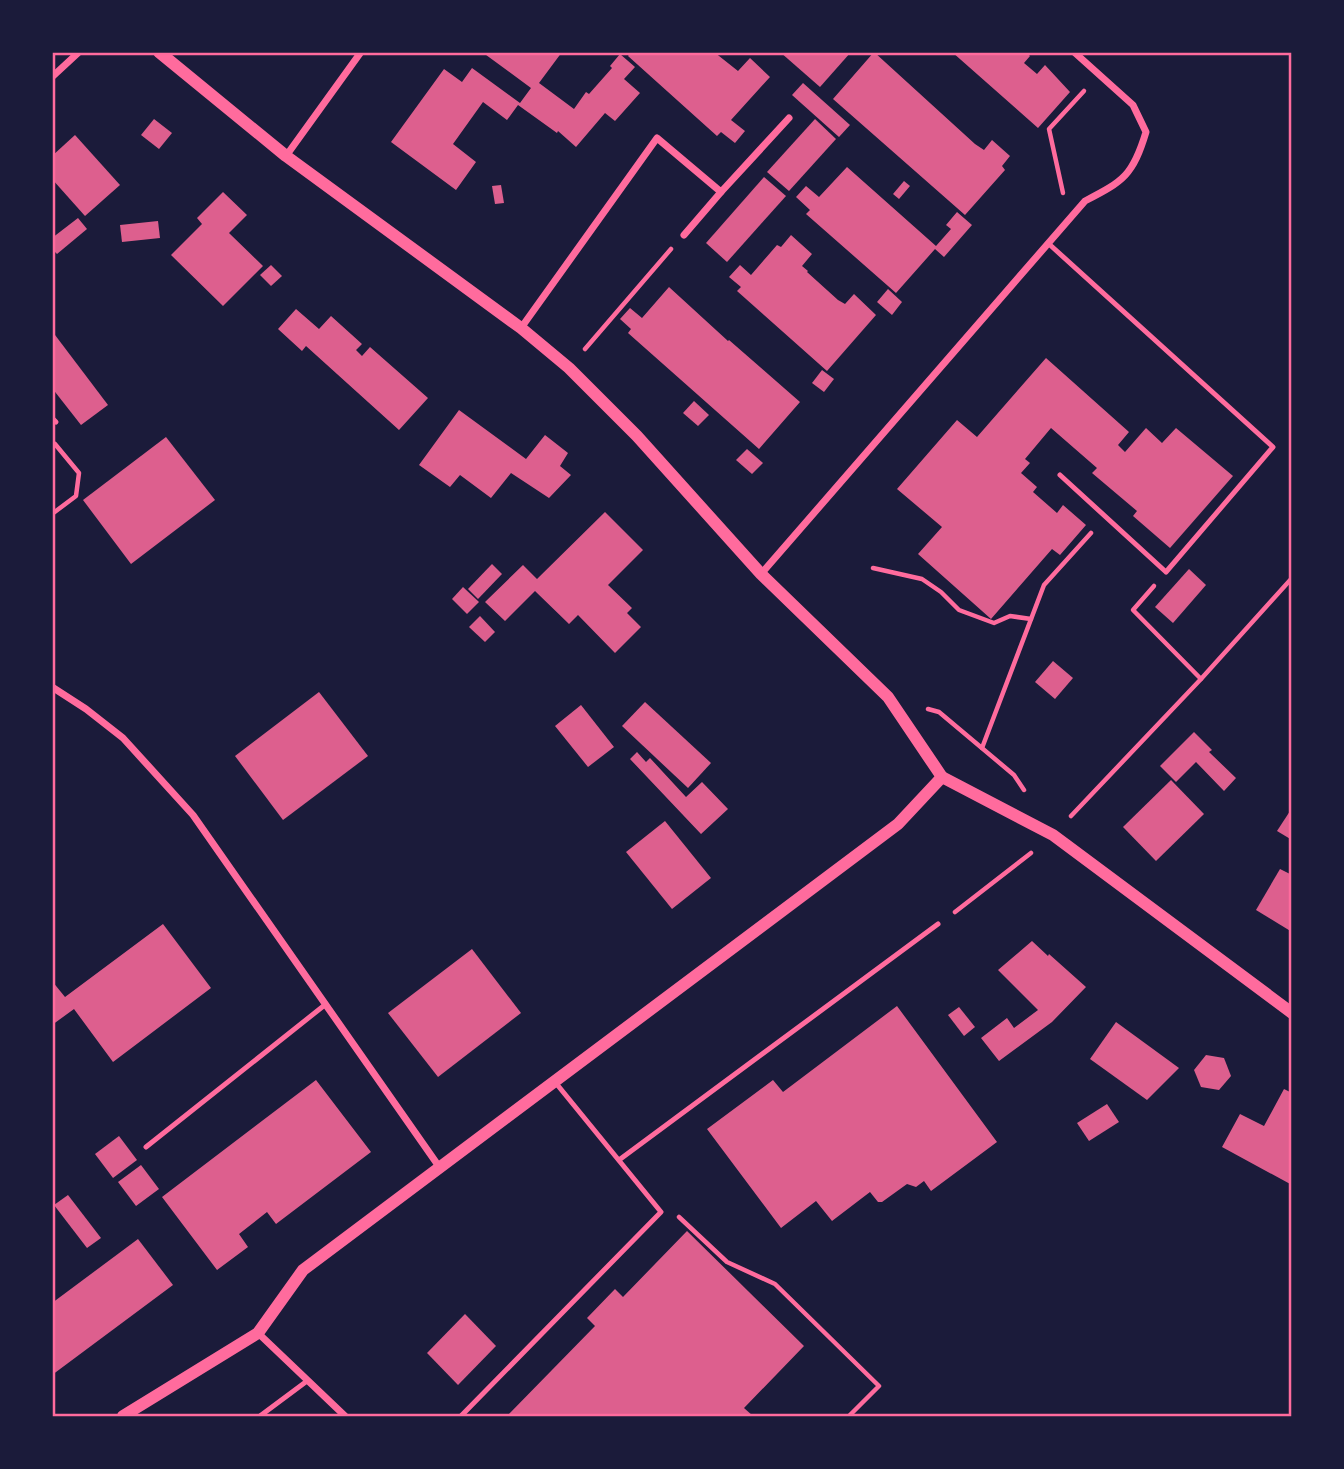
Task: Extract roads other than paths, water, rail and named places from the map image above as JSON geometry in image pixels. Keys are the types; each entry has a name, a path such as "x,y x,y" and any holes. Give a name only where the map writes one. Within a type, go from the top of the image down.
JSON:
{"street":[{"path":"52,77 79,52"},
{"path":"159,52 286,156 521,328 569,368 637,436 761,574 888,697 942,777 1053,835 1292,1013"},
{"path":"286,156 361,52"},
{"path":"761,574 1085,201 1119,183 1138,156 1146,132 1133,105 1074,52"},
{"path":"684,234 789,118"},
{"path":"521,328 657,138 721,192"},
{"path":"52,687 123,738 193,815 440,1168"},
{"path":"123,1416 258,1333 303,1270 898,824 942,777"},
{"path":"258,1333 345,1416"}],"lane":[{"path":"1049,244 1273,447 1166,572 1060,475"},
{"path":"619,1160 938,925"},
{"path":"146,1147 326,1004"},
{"path":"461,1416 661,1212 555,1082"},
{"path":"260,1416 307,1381"}]}
